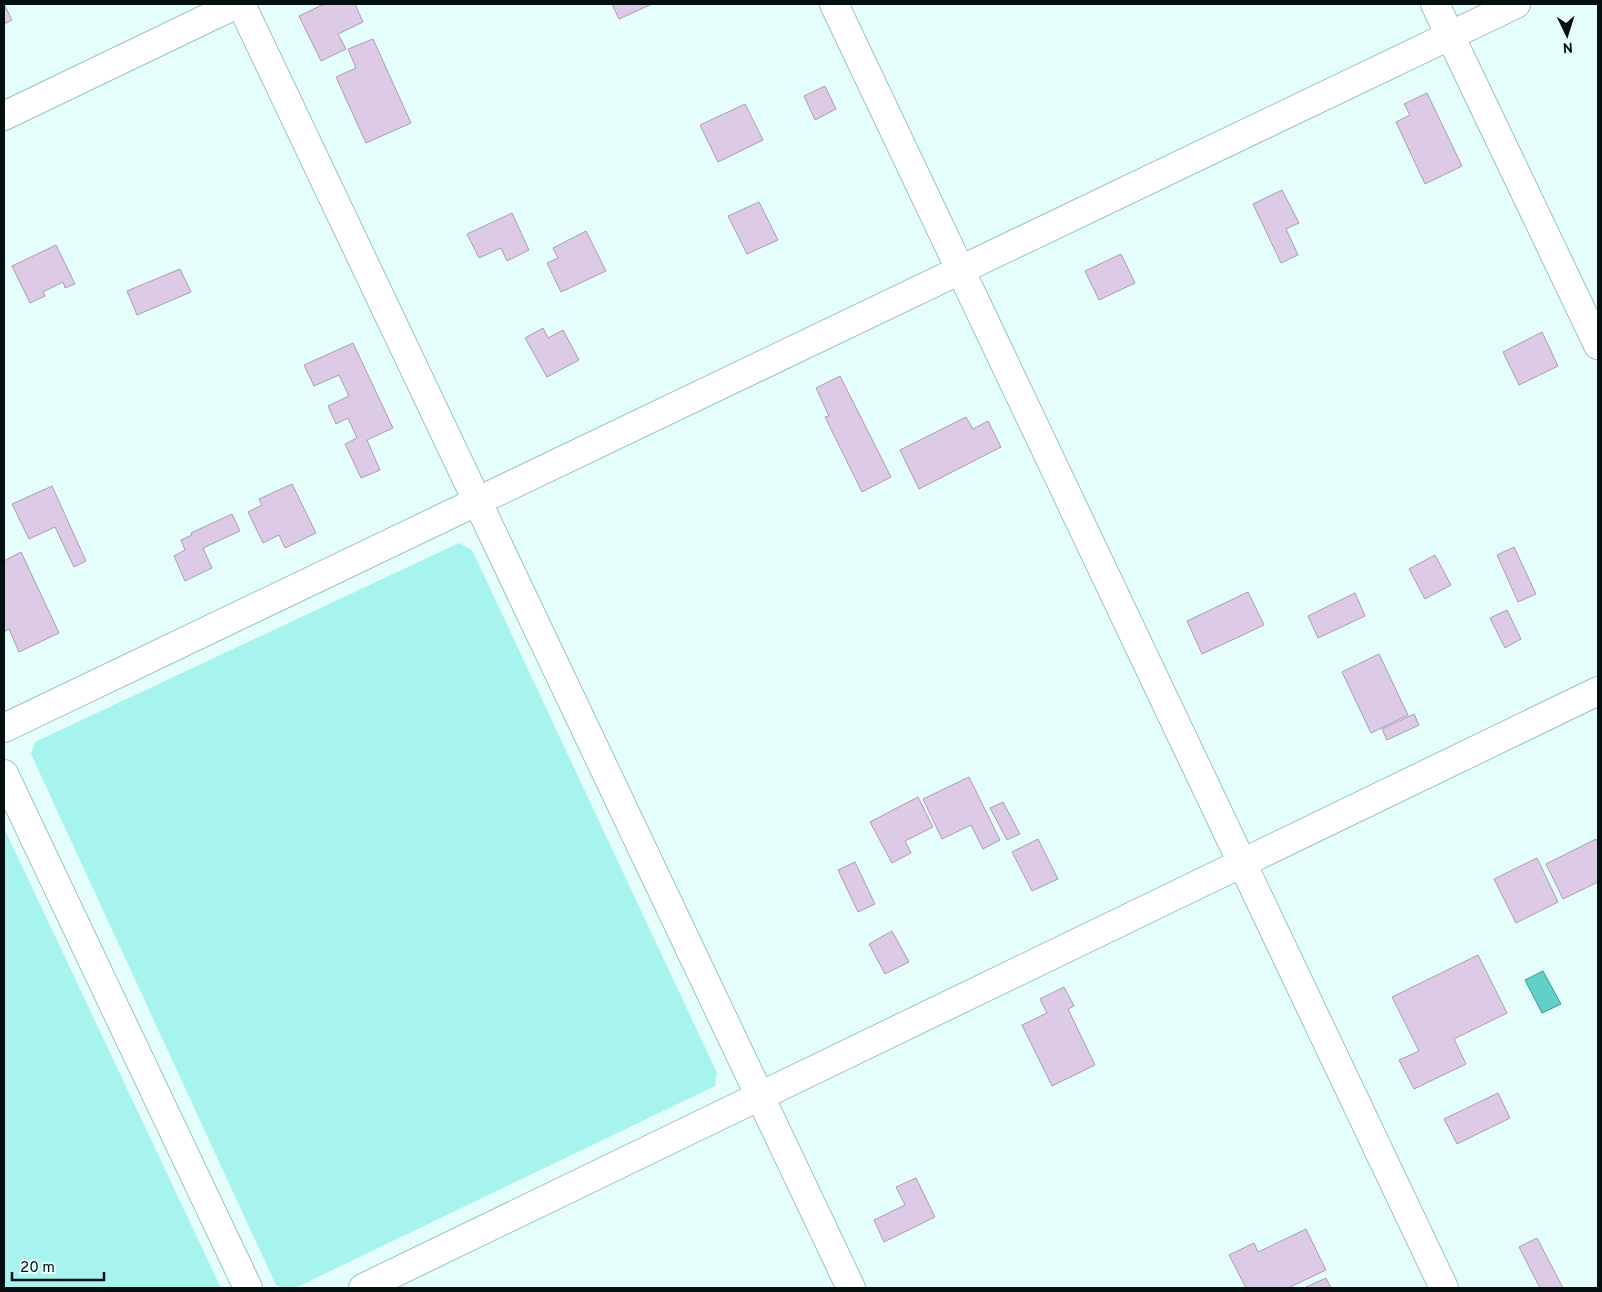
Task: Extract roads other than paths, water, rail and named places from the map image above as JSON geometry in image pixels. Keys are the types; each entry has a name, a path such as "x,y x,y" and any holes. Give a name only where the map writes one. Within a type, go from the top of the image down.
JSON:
{"street":[{"path":"4,116 239,4 851,1288"},
{"path":"834,4 1444,1288"},
{"path":"1435,4 1598,346"},
{"path":"4,728 1516,4"},
{"path":"364,1288 1598,691"},
{"path":"4,774 248,1288"}]}
